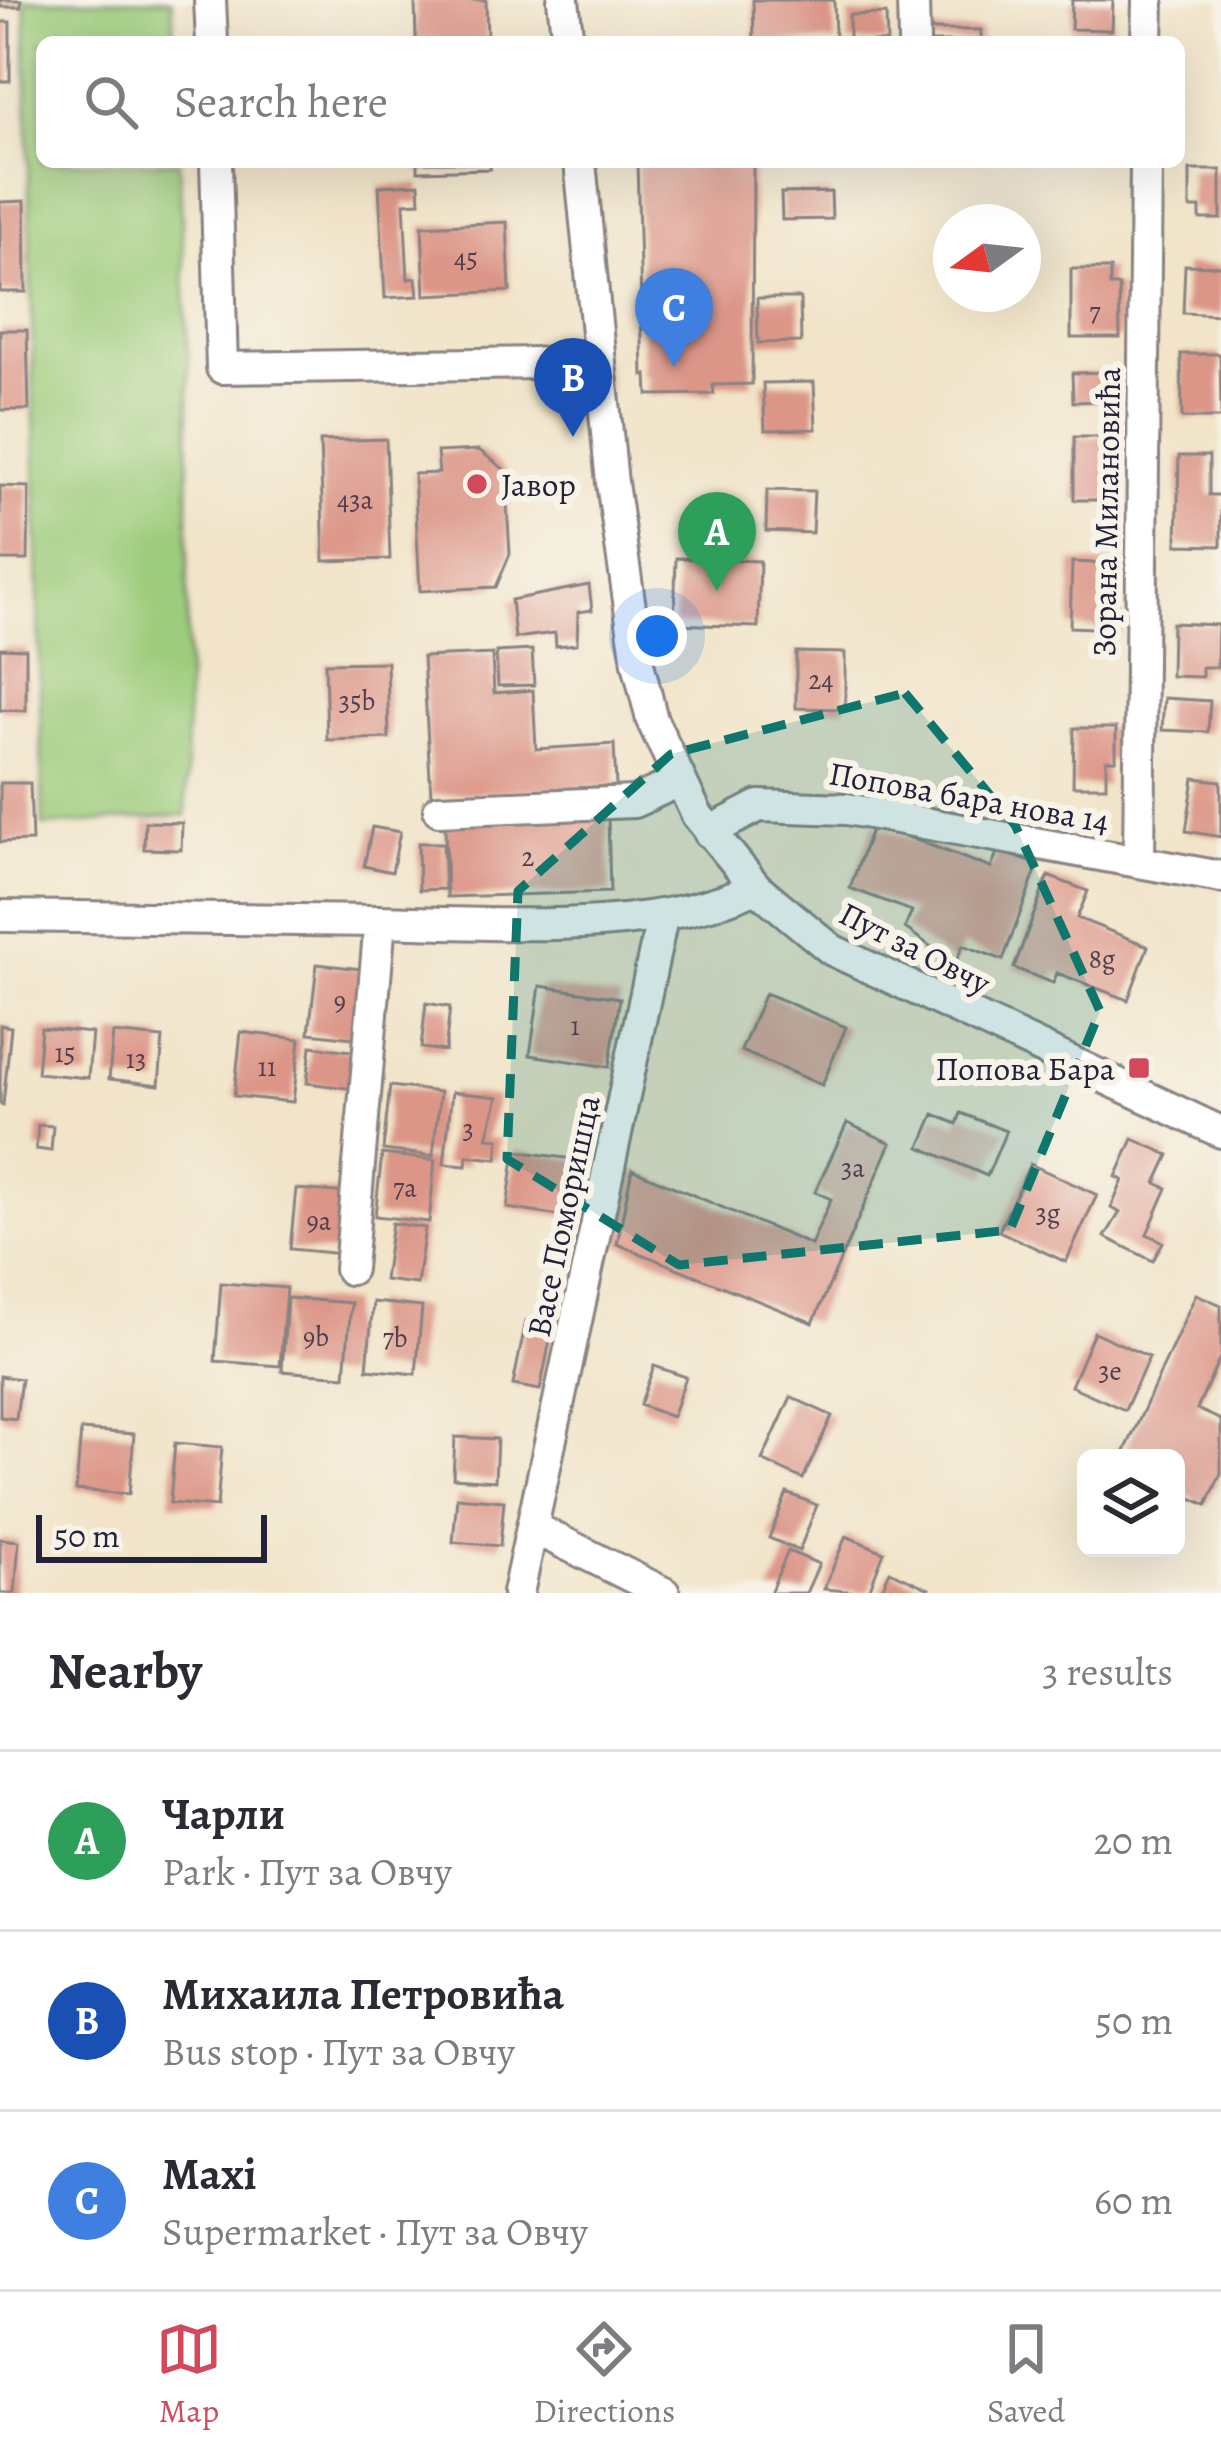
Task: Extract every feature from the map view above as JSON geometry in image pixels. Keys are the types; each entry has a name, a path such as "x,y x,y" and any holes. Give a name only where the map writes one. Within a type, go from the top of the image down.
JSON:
{"street":[{"path":"210,0 212,36"},
{"path":"563,0 567,36"},
{"path":"913,0 914,36"},
{"path":"1148,0 1148,36"},
{"path":"216,168 222,368 599,362"},
{"name":"Пут за Овчу","path":"581,168 599,362 638,663 652,720 677,782 709,832 757,887 806,931 858,965 1221,1132"},
{"name":"Зорана Милановића","path":"1139,862 1146,168"},
{"path":"439,809 634,802 677,782"},
{"name":"Попова бара нова 14","path":"709,832 759,806 804,806 1221,877"},
{"path":"0,916 380,921 662,918 716,906 757,887"},
{"name":"Васе Поморишца","path":"518,1593 662,918"},
{"path":"350,1269 380,921"},
{"path":"534,1528 664,1593"}],"highlighted area":[{"path":"905,693 1015,825 1100,1011 1010,1230 679,1265 507,1159 518,891 671,754"}],"green space":[{"path":"25,0 172,0 174,36 36,36 36,168 179,168 189,376 186,815 43,826"}],"building":[{"path":"0,0 21,0 21,7 0,7"},
{"path":"415,0 486,0 487,36 416,36"},
{"path":"753,0 834,0 835,36 754,36"},
{"path":"1072,0 1113,0 1112,30 1071,29"},
{"path":"886,14 887,36 849,36 849,15"},
{"path":"0,22 10,22 10,81 0,81"},
{"path":"921,30 981,30 981,36 921,36"},
{"path":"418,168 490,168 490,169"},
{"path":"637,168 753,168 752,384 713,385 714,394 648,395 647,375 643,376"},
{"path":"1190,170 1221,170 1221,219 1200,219 1200,208 1190,208"},
{"path":"419,184 420,202 404,203 408,279 416,278 418,296 385,298 379,186"},
{"path":"831,192 832,219 782,220 781,193"},
{"path":"25,201 26,292 0,292 0,202"},
{"path":"507,222 510,291 425,295 422,226"},
{"path":"1185,265 1221,266 1221,315 1183,313"},
{"path":"1071,269 1110,269 1110,286 1119,286 1120,338 1071,338"},
{"path":"757,298 800,298 801,342 758,343"},
{"path":"0,330 27,330 29,410 0,410"},
{"path":"1181,354 1220,354 1221,418 1182,418"},
{"path":"1105,372 1106,401 1073,402 1072,373"},
{"path":"814,382 816,429 765,430 763,383"},
{"path":"1074,437 1118,437 1118,500 1074,500"},
{"path":"386,439 390,559 324,561 320,441"},
{"path":"479,450 505,470 510,554 496,587 420,591 414,474 439,473 437,452"},
{"path":"1179,456 1209,456 1209,495 1221,495 1221,546 1177,545"},
{"path":"0,486 29,487 28,560 0,560"},
{"path":"767,490 814,491 812,533 766,531"},
{"path":"676,558 760,561 758,627 674,624"},
{"path":"1072,562 1118,564 1116,629 1070,627"},
{"path":"589,585 592,610 578,612 577,644 556,646 555,633 515,638 511,600"},
{"path":"1172,623 1218,625 1217,667 1202,667 1202,677 1171,676"},
{"path":"0,648 26,649 26,711 0,710"},
{"path":"532,650 534,685 498,686 496,652"},
{"path":"796,652 845,653 845,709 796,708"},
{"path":"492,654 494,693 533,690 536,749 614,744 616,786 431,795 423,657"},
{"path":"387,662 389,738 327,740 325,663"},
{"path":"1164,698 1210,701 1208,732 1162,730"},
{"path":"1074,728 1116,728 1116,760 1106,760 1106,786 1073,786"},
{"path":"1194,778 1221,781 1221,837 1186,831"},
{"path":"0,783 30,783 32,841 0,842"},
{"path":"608,817 610,892 447,897 445,822"},
{"path":"145,822 182,823 181,850 144,849"},
{"path":"873,824 991,868 998,850 1038,865 1003,960 963,945 955,964 905,928 912,911 850,888"},
{"path":"372,827 400,832 392,872 364,866"},
{"path":"418,843 443,843 445,889 419,890"},
{"path":"1048,876 1088,891 1077,918 1148,946 1128,1000 1057,973 1053,983 1014,968"},
{"path":"317,964 371,970 363,1039 309,1033"},
{"path":"540,986 620,998 609,1067 530,1055"},
{"path":"765,993 846,1027 822,1085 741,1051"},
{"path":"426,1003 450,1007 445,1051 421,1048"},
{"path":"0,1025 11,1027 3,1105 0,1104"},
{"path":"41,1028 92,1033 88,1078 37,1073"},
{"path":"241,1032 300,1039 293,1102 234,1096"},
{"path":"113,1033 163,1038 159,1085 109,1079"},
{"path":"311,1046 359,1052 355,1089 307,1083"},
{"path":"390,1086 440,1092 433,1156 383,1150"},
{"path":"452,1092 498,1097 487,1138 499,1139 497,1159 467,1156 466,1166 444,1164"},
{"path":"961,1113 1006,1131 987,1176 920,1147 934,1114 957,1124"},
{"path":"847,1123 891,1143 813,1323 617,1244 632,1169 811,1245 831,1199 815,1192"},
{"path":"38,1125 53,1126 51,1151 36,1149"},
{"path":"1133,1139 1169,1155 1156,1183 1167,1188 1147,1234 1163,1242 1153,1261 1105,1237 1120,1212 1111,1208 1123,1180 1116,1177"},
{"path":"515,1151 587,1161 579,1219 507,1208"},
{"path":"382,1154 435,1160 429,1222 375,1216"},
{"path":"1030,1164 1097,1195 1066,1262 999,1231"},
{"path":"296,1189 348,1193 343,1254 290,1249"},
{"path":"392,1223 425,1228 417,1284 384,1280"},
{"path":"221,1283 286,1288 280,1366 215,1361"},
{"path":"1196,1294 1221,1305 1221,1355 1197,1409 1221,1420 1221,1473 1207,1505 1185,1495 1185,1449 1126,1449"},
{"path":"287,1298 351,1303 345,1376 282,1371"},
{"path":"373,1302 422,1307 416,1374 367,1369"},
{"path":"526,1321 553,1326 540,1390 513,1385"},
{"path":"1094,1332 1149,1357 1125,1410 1071,1386"},
{"path":"654,1366 686,1377 672,1417 640,1405"},
{"path":"0,1376 21,1379 16,1419 0,1417"},
{"path":"791,1397 832,1416 803,1479 762,1460"},
{"path":"81,1430 134,1434 129,1494 76,1490"},
{"path":"455,1437 497,1439 495,1481 453,1478"},
{"path":"175,1443 222,1447 217,1507 170,1503"},
{"path":"787,1493 817,1505 799,1551 769,1538"},
{"path":"457,1497 504,1501 500,1546 453,1542"},
{"path":"846,1536 884,1552 868,1593 824,1589"},
{"path":"0,1539 19,1541 15,1593 0,1593"},
{"path":"788,1551 819,1564 806,1593 770,1593"},
{"path":"890,1571 929,1589 927,1593 880,1593"}],"place":[{"name":"Maxi","path":"674,367"},
{"name":"Михаила Петровића","path":"573,437"},
{"name":"Јавор","path":"477,484"},
{"name":"Чарли","path":"717,591"},
{"name":"Попова Бара","path":"1139,1068"}]}
